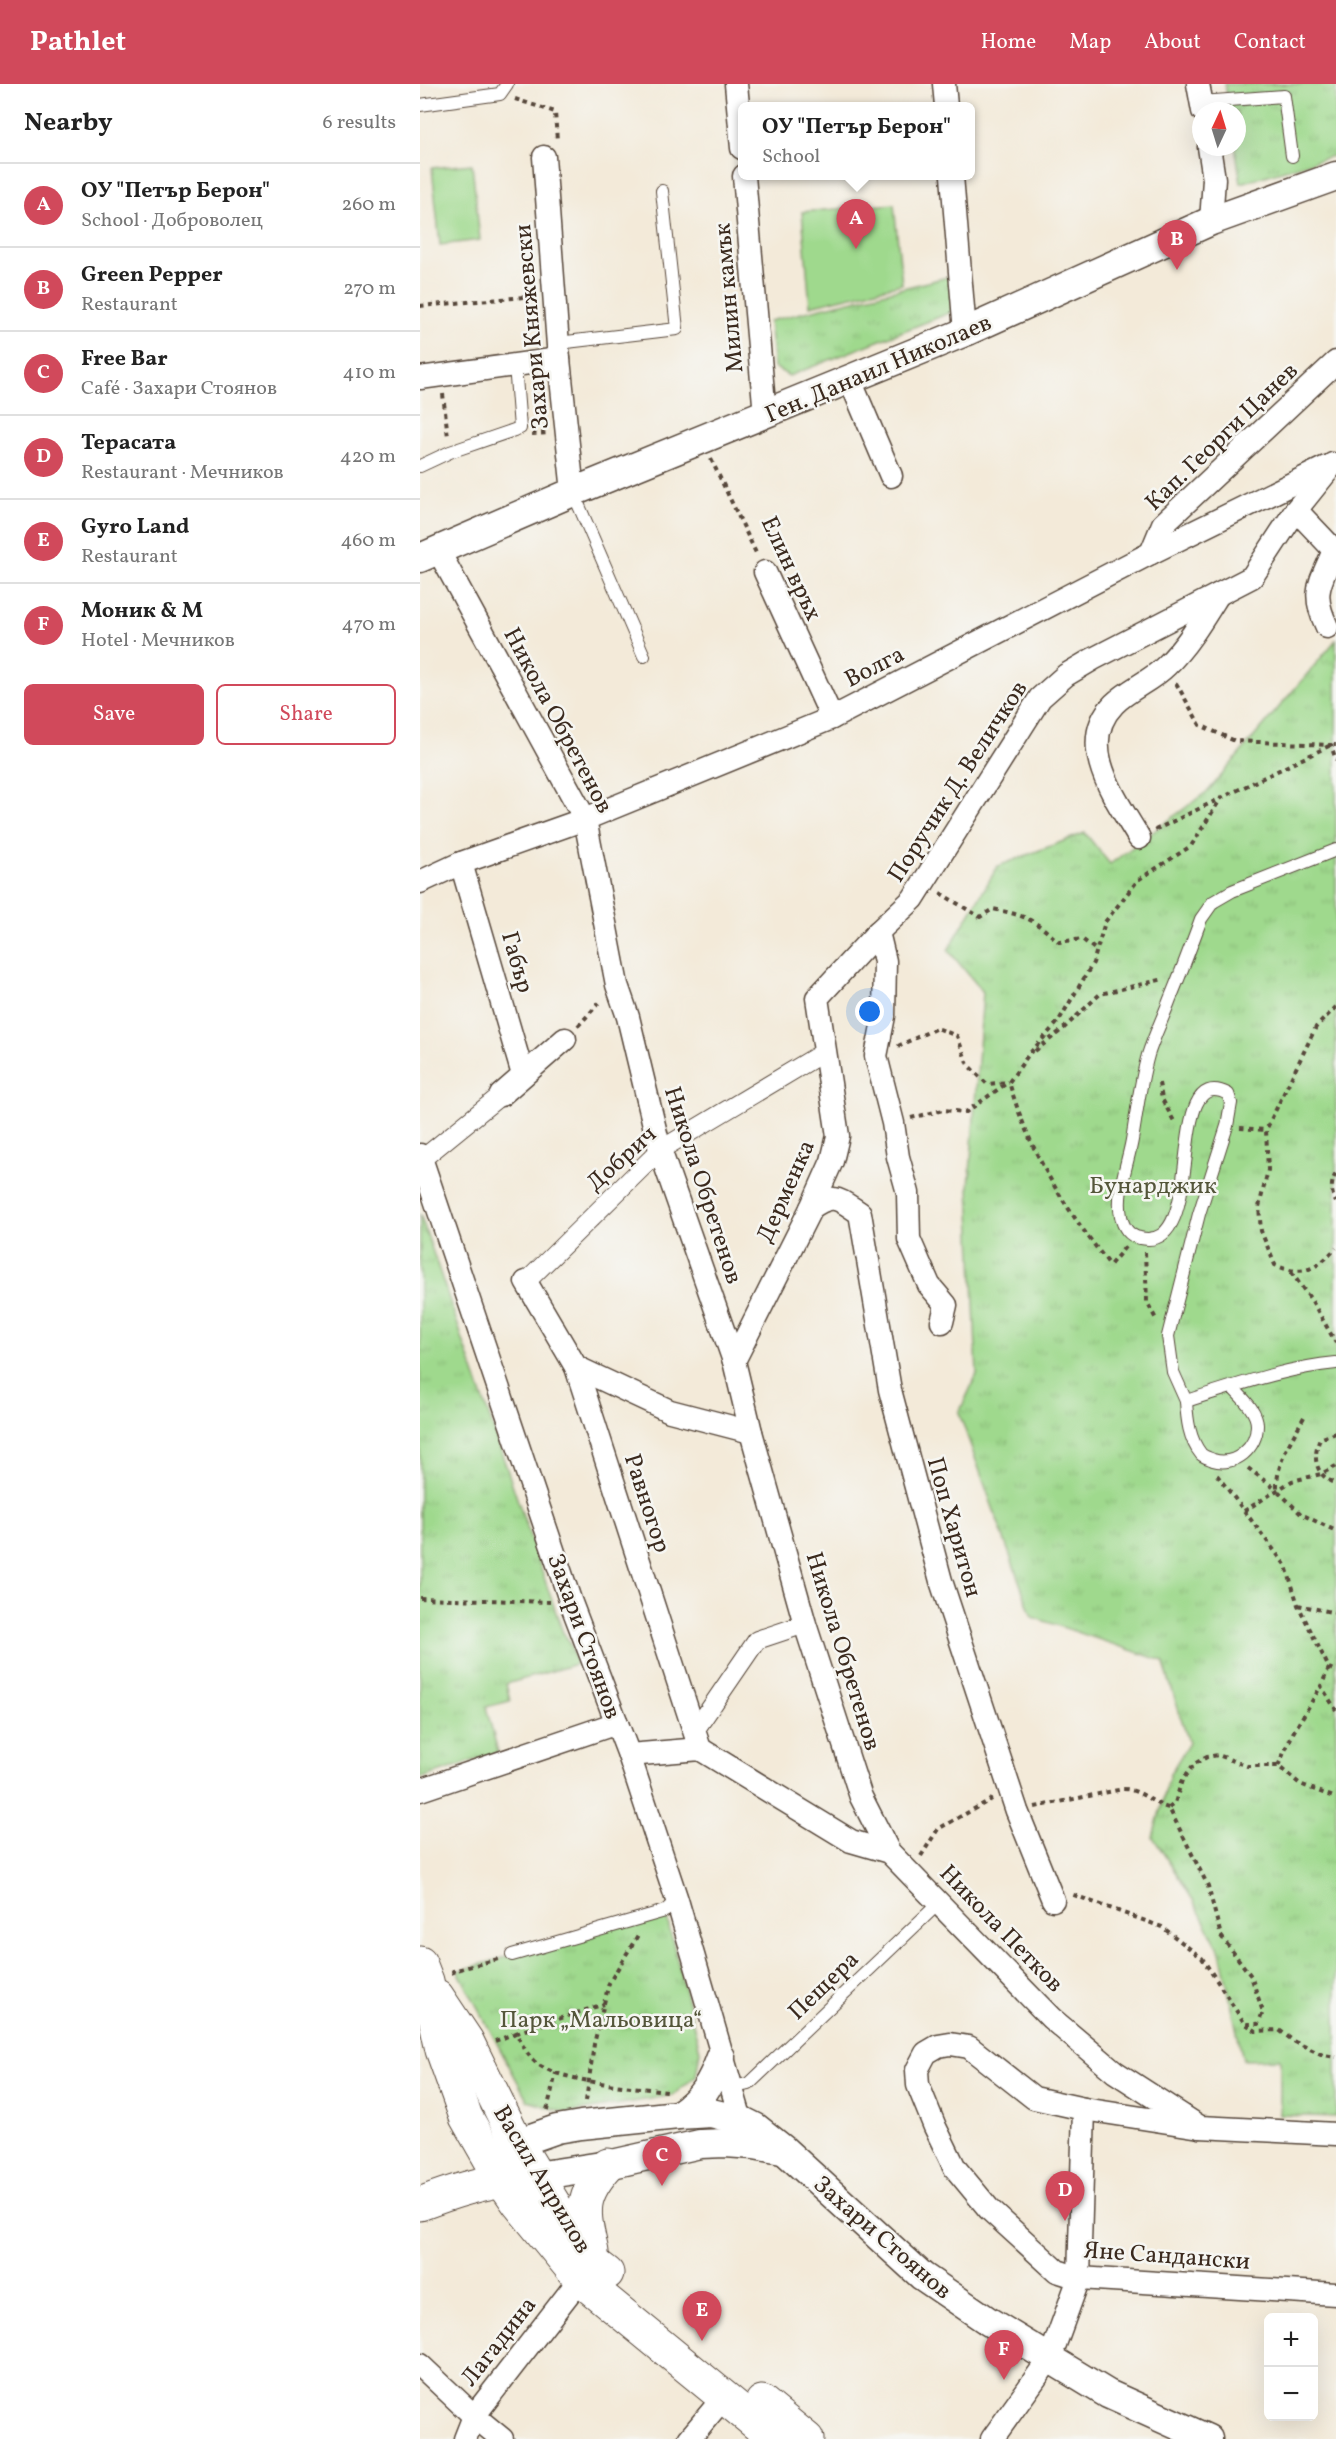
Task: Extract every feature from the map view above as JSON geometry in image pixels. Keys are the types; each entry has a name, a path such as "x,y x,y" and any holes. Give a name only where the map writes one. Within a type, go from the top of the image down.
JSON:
{"main road":[{"name":"Васил Априлов","path":"435,1975 442,2050 466,2117 503,2161 587,2271 724,2397 775,2439"},
{"path":"420,2204 453,2191 503,2161 536,2176"},
{"path":"587,2271 584,2211 594,2180 608,2165"},
{"name":"Васил Априлов","path":"536,2176 587,2271 807,2439"}],"street":[{"path":"736,84 738,105"},
{"path":"944,84 946,102"},
{"path":"1210,156 1214,179 1211,221"},
{"name":"Захари Княжевски","path":"544,157 558,351 573,492"},
{"name":"Ген. Данаил Николаев","path":"429,554 573,492 965,332 1211,221 1336,176"},
{"name":"Милин камък","path":"744,180 765,415"},
{"path":"952,180 965,332"},
{"path":"430,377 515,365 558,351"},
{"name":"Кап. Георги Цанев","path":"1151,553 1163,524 1336,362"},
{"path":"850,380 891,476"},
{"name":"Волга","path":"420,882 461,863 585,819 832,718 1151,553 1335,463"},
{"name":"Поручик Д. Величков","path":"817,998 878,932 913,899 1040,698 1066,675 1093,659 1252,577 1296,510 1335,463"},
{"path":"1296,510 1335,549 1319,582 1318,608 1327,627"},
{"name":"Никола Обретенов","path":"429,554 585,819 617,985 628,1017 660,1150 734,1361 751,1432 805,1624 861,1797 889,1852"},
{"name":"Елин връх","path":"765,572 832,718"},
{"path":"1139,838 1105,779 1098,754 1098,728 1113,705 1166,667 1220,593"},
{"name":"Габър","path":"461,863 523,1075"},
{"path":"878,932 885,961 885,972 884,1016 876,1056 908,1193 909,1239 930,1285 946,1305 942,1322"},
{"name":"Дерменка","path":"734,1361 811,1208 831,1161 838,1136 817,998"},
{"path":"421,1158 501,1095 565,1039"},
{"name":"Добрич","path":"526,1282 660,1150 824,1052"},
{"name":"Захари Стоянов","path":"421,1158 572,1603 617,1723 677,1900 741,2120"},
{"name":"Поп Харитон","path":"811,1208 825,1198 837,1198 860,1213 890,1390 941,1581 1017,1811 1052,1896"},
{"name":"Равногор","path":"526,1282 576,1368 697,1741"},
{"path":"576,1368 670,1411 751,1432"},
{"path":"628,1755 697,1741 757,1640 805,1624"},
{"path":"420,1790 617,1723"},
{"name":"Никола Петков","path":"697,1741 851,1841 889,1852 923,1884 1051,2018 1114,2072 1200,2127"},
{"name":"Яне Сандански","path":"1200,2127 1084,2109 1034,2098 969,2047 950,2044 938,2046 926,2054 917,2070 918,2085 955,2168 989,2209 1058,2271 1079,2278 1336,2294"},
{"path":"674,2103 691,2106 703,2095 713,2079 721,2056"},
{"name":"Захари Стоянов","path":"503,2161 557,2129 674,2103 741,2120 755,2127 784,2150 922,2276 988,2321 1108,2394 1208,2439"},
{"path":"992,2439 1050,2358 1079,2278 1084,2109"},
{"path":"1200,2127 1336,2133"},
{"path":"536,2176 608,2165 700,2144 744,2144 784,2150"},
{"name":"Лагадина","path":"465,2439 474,2416 587,2271"},
{"path":"420,2365 502,2439"},
{"name":"Захари Стоянов","path":"1108,2394 1160,2439"},
{"path":"689,2439 724,2397"}],"lane":[{"path":"420,105 504,89"},
{"path":"1201,99 1284,96 1292,156"},
{"path":"558,351 677,329 662,190"},
{"path":"420,466 450,452 520,428 515,365"},
{"path":"573,492 644,656"},
{"path":"1232,1387 1251,1408 1257,1424 1253,1443 1238,1460 1221,1462 1203,1456 1194,1442 1188,1424 1186,1401 1173,1372 1168,1336 1199,1214 1227,1126 1231,1103 1228,1094 1219,1090 1209,1089 1201,1094 1189,1132 1179,1202 1172,1223 1159,1237 1139,1238 1125,1227 1121,1215 1122,1189 1140,1088 1149,1053 1201,918 1213,902 1232,891 1336,850"},
{"path":"1186,1401 1312,1365 1336,1363"},
{"path":"512,1955 665,1911 677,1900"},
{"name":"Пещера","path":"731,2087 749,2084 939,1903"}],"path":[{"path":"504,89 555,112 558,150 544,157"},
{"path":"420,306 554,294"},
{"path":"430,377 450,452"},
{"path":"536,434 550,433"},
{"name":"Елин връх","path":"702,441 765,572"},
{"path":"1166,667 1200,725 1235,741 1334,745"},
{"path":"1334,745 1336,760"},
{"path":"1139,838 1223,795 1334,745"},
{"path":"893,1123 943,1110 966,1112 1009,1082 1058,1022 1093,963 1105,922 1138,880 1191,846 1223,795"},
{"path":"924,883 980,917 993,909 1018,914 1037,922 1059,942 1082,939 1096,950"},
{"path":"1028,1057 1063,1029 1100,994 1158,979 1178,979"},
{"path":"565,1039 617,985"},
{"path":"1336,1007 1316,1027 1266,1130 1268,1170 1259,1207 1261,1231 1275,1264 1292,1272 1336,1343"},
{"path":"876,1056 937,1028 957,1036 968,1065 987,1084 1009,1082"},
{"path":"1149,1053 1157,1071 1162,1099 1178,1129 1189,1132"},
{"path":"1009,1082 1030,1142 1051,1182 1078,1224 1110,1266 1139,1238"},
{"path":"1227,1126 1266,1130"},
{"path":"1336,1174 1333,1179 1332,1195 1336,1202"},
{"path":"1139,1238 1147,1302 1154,1317 1168,1336"},
{"path":"1292,1272 1311,1269 1336,1248"},
{"path":"1277,1490 1276,1476 1282,1456 1304,1418"},
{"path":"1336,1433 1320,1438 1315,1451 1315,1462 1321,1474 1336,1484"},
{"path":"1203,1456 1286,1566 1298,1605 1329,1668 1336,1671"},
{"path":"1238,1460 1277,1490 1301,1514 1336,1531"},
{"path":"1244,1511 1292,1481 1321,1474 1336,1466"},
{"path":"420,1598 572,1603"},
{"path":"1298,1605 1336,1613"},
{"path":"1278,1766 1293,1733 1329,1668"},
{"path":"1321,1686 1336,1710"},
{"path":"1169,1808 1175,1803 1182,1780 1194,1764 1207,1757 1218,1755 1247,1766 1278,1766 1300,1784 1336,1798"},
{"path":"1017,1811 1123,1789 1135,1789 1158,1806 1169,1808"},
{"path":"923,1884 921,1856 938,1829 1010,1790"},
{"path":"1169,1808 1208,1886 1221,1936 1251,1976 1263,2012 1258,2024 1245,2024"},
{"path":"1052,1896 1062,1891 1162,1927 1202,1958 1245,2024 1256,2031 1279,2030 1295,2042 1323,2055 1336,2057"},
{"path":"580,2125 590,2081 594,2044 609,1983 639,1932"},
{"path":"435,1975 512,1955"},
{"path":"487,2044 604,2004"},
{"path":"516,2033 534,2061 556,2073 674,2103"},
{"path":"545,2119 556,2073"}],"green space":[{"path":"1225,84 1336,84 1336,155 1241,183 1236,156 1246,156 1246,102 1228,102"},
{"path":"472,164 480,240 440,245 432,168"},
{"path":"894,204 902,284 810,306 802,212"},
{"path":"952,276 957,310 789,376 774,367 769,321"},
{"name":"Бунарджик","path":"1336,640 1336,2117 1280,2115 1280,2059 1243,2060 1220,1951 1193,1900 1153,1837 1170,1774 1189,1743 1163,1661 1032,1617 959,1413 977,1374 969,1187 983,992 948,950 998,866 1085,833 1110,864 1209,790"},
{"path":"420,1214 563,1633 570,1642 576,1664 506,1684 510,1701 486,1707 498,1752 420,1779"},
{"name":"Парк „Мальовица“","path":"665,1911 700,2051 696,2076 673,2095 568,2113 528,2101 458,1971"}],"place":[{"name":"ОУ \"Петър Берон\"","path":"856,249"},
{"name":"Green Pepper","path":"1177,270"},
{"name":"Free Bar","path":"662,2186"},
{"name":"Терасата","path":"1065,2221"},
{"name":"Gyro Land","path":"702,2341"},
{"name":"Моник & М","path":"1004,2380"}]}
